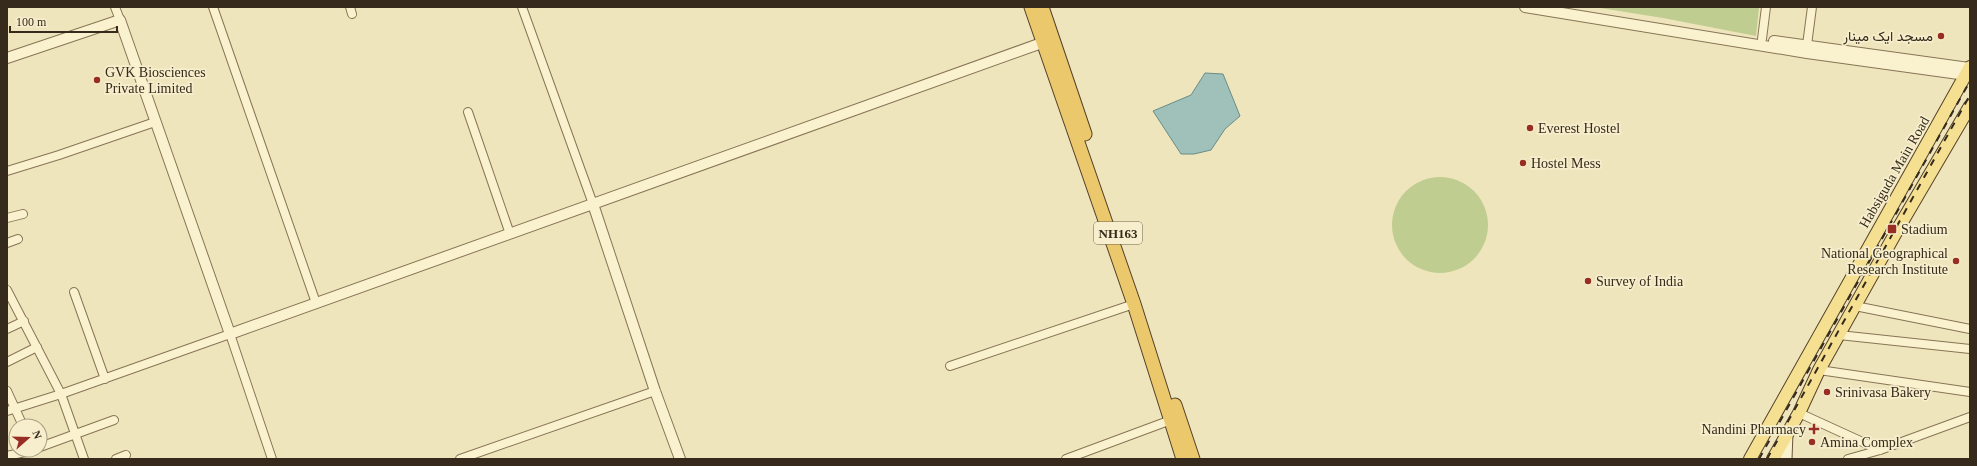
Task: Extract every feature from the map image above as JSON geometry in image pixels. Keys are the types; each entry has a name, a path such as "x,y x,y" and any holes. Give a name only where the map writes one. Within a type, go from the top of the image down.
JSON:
{"highway":[{"name":"NH163","path":"1031,7 1048,40 1193,459"},
{"name":"NH163","path":"1042,7 1048,40 1183,459"}],"main road":[{"name":"Habsiguda Main Road","path":"1750,459 1968,70"},
{"path":"1772,459 1799,413 1819,370 1856,306 1898,227 1970,106"},
{"path":"1786,459 1787,434"}],"street":[{"path":"115,7 230,334 272,459"},
{"path":"213,7 316,303"},
{"path":"522,7 593,204 655,391 680,459"},
{"path":"1525,7 1807,53 1968,70"},
{"path":"1571,7 1762,39 1968,70"},
{"path":"1762,39 1766,7"},
{"path":"1807,45 1812,7"},
{"path":"7,58 120,20"},
{"path":"7,411 17,410 105,379 1048,40"},
{"path":"468,112 510,234"},
{"path":"7,171 59,156 156,122"},
{"path":"7,218 23,214"},
{"path":"7,243 18,239"},
{"path":"7,290 61,394 84,459"},
{"path":"74,292 105,379"},
{"path":"950,366 1134,304"},
{"path":"1856,306 1970,329"},
{"path":"7,329 24,321"},
{"path":"1839,335 1970,349"},
{"path":"7,362 37,347"},
{"path":"1819,370 1970,392"},
{"path":"7,391 20,418"},
{"path":"460,459 655,391"},
{"path":"1799,413 1880,450"},
{"path":"1848,459 1880,450 1970,416"},
{"path":"48,444 114,420"},
{"path":"1066,459 1171,420"},
{"path":"116,459 126,455"}],"green space":[{"path":"1594,7 1759,7 1756,36 1663,18"},
{"path":"1440,177 1458,181 1467,185 1474,191 1480,198 1484,207 1488,225 1484,243 1480,252 1474,259 1467,265 1458,269 1440,273 1422,269 1413,265 1406,259 1400,252 1396,243 1392,225 1396,207 1400,198 1406,191 1413,185 1422,181"}],"water":[{"path":"1205,73 1223,74 1240,116 1225,129 1211,150 1194,154 1181,154 1153,111 1191,95"}],"railway":[{"path":"1759,459 1970,81"},
{"path":"1767,459 1970,95"}],"place":[{"name":"مسجد ایک مینار","path":"1941,36"},
{"name":"GVK Biosciences Private Limited","path":"97,80"},
{"name":"Everest Hostel","path":"1530,128"},
{"name":"Hostel Mess","path":"1523,163"},
{"name":"Stadium","path":"1892,229"},
{"name":"National Geographical Research Institute","path":"1956,261"},
{"name":"Survey of India","path":"1588,281"},
{"name":"Srinivasa Bakery","path":"1827,392"},
{"name":"Nandini Pharmacy","path":"1814,429"},
{"name":"Amina Complex","path":"1812,442"}]}
